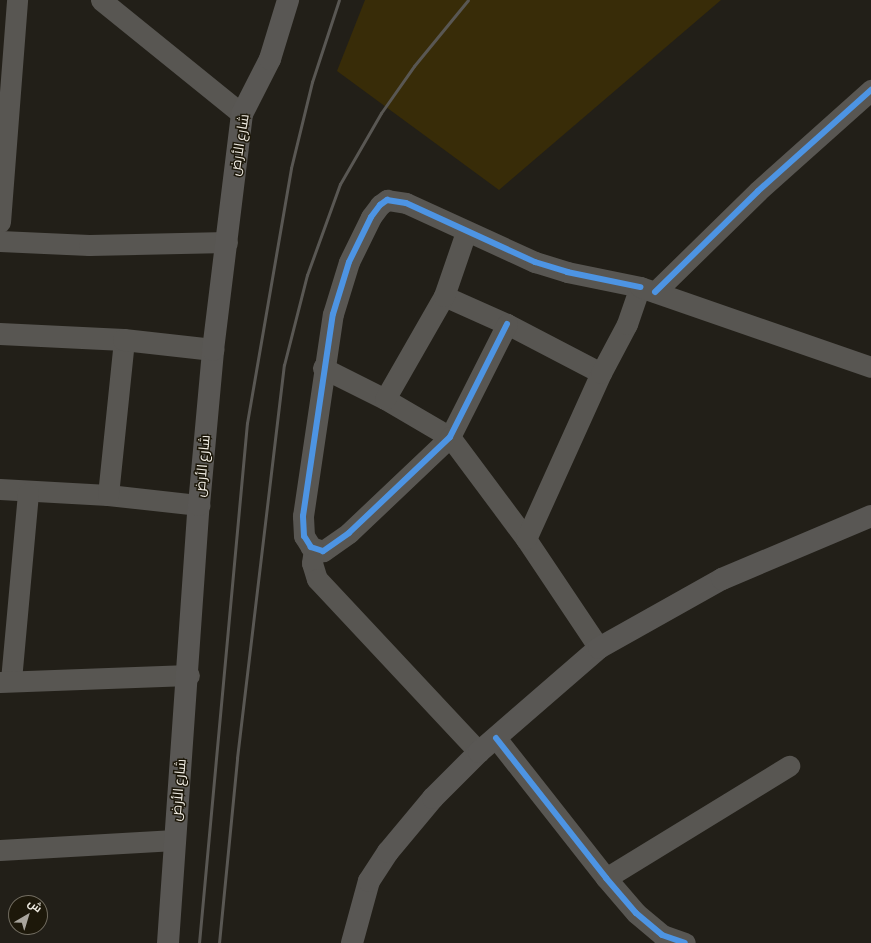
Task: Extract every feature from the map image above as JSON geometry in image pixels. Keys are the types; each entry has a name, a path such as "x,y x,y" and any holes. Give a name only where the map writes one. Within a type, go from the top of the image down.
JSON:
{"main road":[{"name":"شارع الأرض","path":"168,943 189,675 199,505 213,350 242,114 270,59 288,0"},
{"path":"352,943 369,881 388,852 433,798 479,752 599,648 722,579 871,516"}],"street":[{"path":"0,222 7,31 17,0"},
{"path":"101,0 242,114"},
{"path":"526,539 601,373 627,324 648,290 871,90"},
{"path":"479,752 318,579 312,563 314,550 304,536 303,516 323,368 333,314 349,262 371,217 380,205 387,200 406,203 466,232 535,262 567,272 648,290 871,367"},
{"path":"385,399 444,296 466,232"},
{"path":"0,240 89,245 227,242"},
{"path":"444,296 507,324 601,373"},
{"path":"314,550 323,551 349,533 450,437 507,324"},
{"path":"0,334 124,340 213,350"},
{"path":"108,495 124,340"},
{"path":"323,368 385,399 450,437 526,539 599,648"},
{"path":"0,489 28,493 108,495 199,505"},
{"path":"28,493 5,681 189,675"},
{"path":"496,738 606,878 652,928 670,940 685,943"},
{"path":"606,878 789,766"},
{"path":"0,850 175,840"}],"shaded area":[{"path":"365,0 721,0 499,190 337,71"}],"railway":[{"path":"199,943 247,423 291,168 312,82 339,0"},
{"path":"219,943 237,758 284,365 307,275 340,184 381,113 414,66 468,0"}],"cycle path":[{"path":"655,292 758,191 871,90"},
{"path":"507,324 450,437 349,533 323,551 311,547 304,536 303,516 333,314 349,262 371,217 380,205 387,200 406,203 535,262 567,272 640,287"},
{"path":"496,738 606,878 636,913 662,935 685,943"}]}
